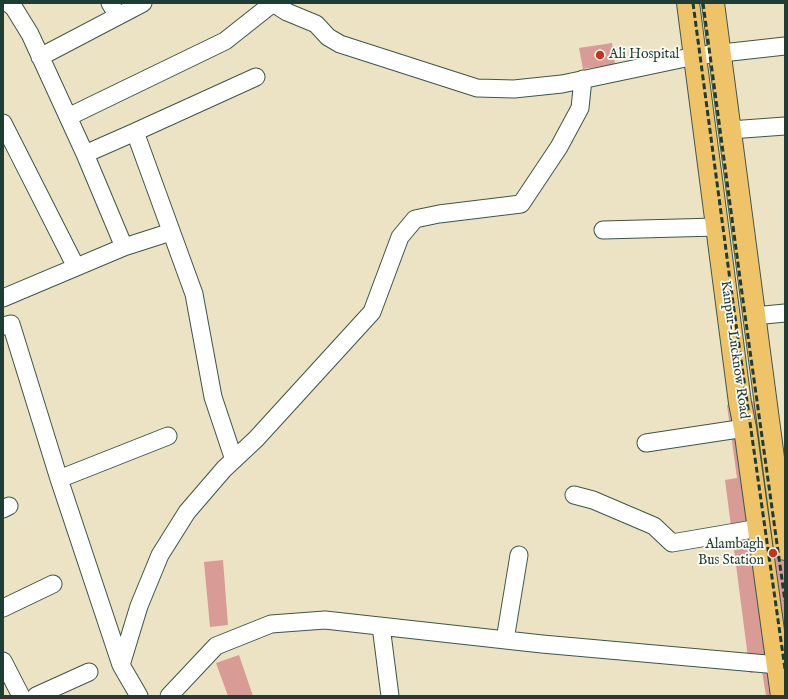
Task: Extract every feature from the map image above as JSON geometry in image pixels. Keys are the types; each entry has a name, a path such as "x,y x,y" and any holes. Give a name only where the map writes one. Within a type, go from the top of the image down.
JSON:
{"main road":[{"name":"Kanpur-Lucknow Road","path":"688,3 740,403 745,428 782,696"},
{"name":"Kanpur-Lucknow Road","path":"714,3 785,549"}],"street":[{"path":"8,3 14,8 30,34 85,154 124,247"},
{"path":"40,57 114,10 143,3"},
{"path":"68,117 226,41 273,3 287,12 316,24 328,37 340,44 477,88 514,89 562,84 695,56 785,46"},
{"path":"85,154 256,77"},
{"path":"121,665 139,606 160,555 187,512 224,468 256,439 372,312 400,237 415,219 439,214 521,204 559,147 580,108 583,79"},
{"path":"3,123 76,267"},
{"path":"730,130 785,126"},
{"path":"135,132 194,294 213,397 234,460"},
{"path":"603,230 717,227"},
{"path":"3,298 124,247 171,232"},
{"path":"754,316 785,313"},
{"path":"7,325 121,665 139,696"},
{"path":"646,443 745,428"},
{"path":"59,479 168,436"},
{"path":"574,495 593,500 654,526 672,544 758,528"},
{"path":"505,640 519,555"},
{"path":"3,608 53,584"},
{"path":"169,696 216,646 271,624 325,620 505,640 778,665"},
{"path":"381,626 390,696"},
{"path":"3,661 21,696"},
{"path":"36,696 89,672"}],"building":[{"path":"612,43 615,64 583,69 579,48"},
{"path":"776,398 785,472 785,696 766,696 762,671 750,673 725,480 737,478 727,405"},
{"path":"223,560 228,625 210,627 204,562"},
{"path":"239,655 253,696 228,696 216,663"}],"railway":[{"path":"693,3 734,310 785,669"},
{"path":"703,3 785,601"}],"place":[{"name":"Ali Hospital","path":"600,55"},
{"name":"Alambagh Bus Station","path":"773,553"}]}
